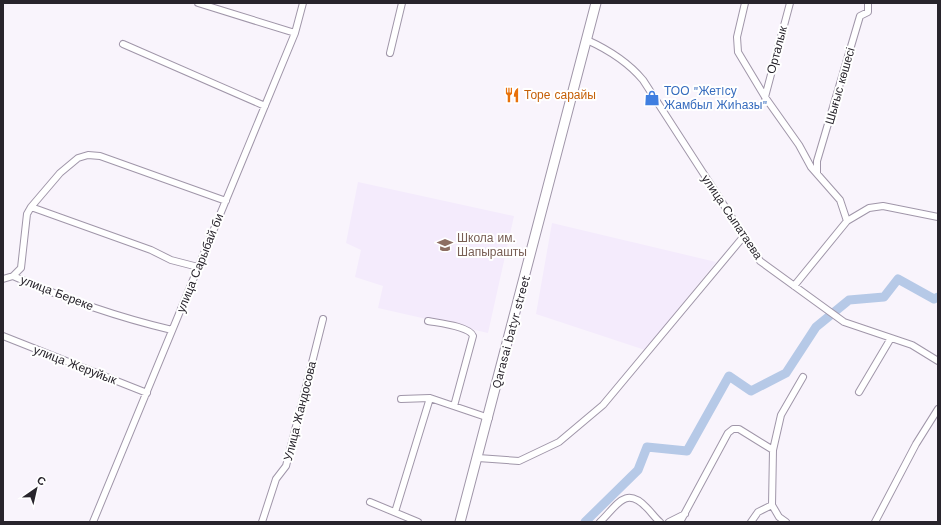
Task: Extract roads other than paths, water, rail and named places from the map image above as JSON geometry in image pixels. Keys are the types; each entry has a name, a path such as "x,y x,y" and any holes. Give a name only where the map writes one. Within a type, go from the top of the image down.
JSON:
{"main road":[{"name":"Qarasai batyr street","path":"460,522 489,418 596,3"}],"street":[{"path":"198,3 295,33"},
{"name":"улица Сарыбай би","path":"94,522 295,33 303,3"},
{"path":"390,53 402,3"},
{"path":"745,3 737,38 737,48 765,97 793,135 807,161 840,200 847,221"},
{"name":"Орталык","path":"765,97 790,3"},
{"name":"Шығыс көшесі","path":"817,173 817,160 860,16 868,12 868,3"},
{"name":"улица Сыпатаева","path":"587,40 608,50 634,68 760,261 814,302 837,317 856,327 912,345 938,361"},
{"path":"123,44 265,106"},
{"name":"улица Береке","path":"172,330 122,318 55,294 13,276 21,268 27,214 30,207 60,173 78,158 94,154 226,201"},
{"path":"794,286 847,221 875,206 938,216"},
{"path":"30,207 151,250 171,260 198,267"},
{"path":"478,458 519,461 559,442 603,405 744,236"},
{"path":"3,279 13,276"},
{"name":"Улица Жандосова","path":"262,522 276,480 286,466 324,319"},
{"path":"428,321 465,329 471,332 473,336 454,406"},
{"name":"улица Жеруйык","path":"3,336 147,393"},
{"path":"859,392 891,338"},
{"path":"786,522 779,517 772,506 774,450 781,415 802,378"},
{"path":"401,399 430,398 489,418"},
{"path":"394,512 430,398"},
{"path":"875,522 916,444 938,409"},
{"path":"680,522 728,433 733,429 739,429 774,450"},
{"path":"600,522 623,499 629,497 635,498 660,522"},
{"path":"370,502 418,522"},
{"path":"751,522 758,512 772,506"},
{"path":"669,522 686,513"}],"waterway":[{"path":"585,522 638,470 647,447 687,451 729,376 751,391 786,373 816,327 849,300 884,297 898,279 934,299 938,297"}],"place":[{"name":"Торе сарайы","path":"512,95"},
{"name":"ТОО \"ЖетIсу Жамбыл Жиhазы\"","path":"652,98"},
{"name":"Школа им. Шапырашты","path":"445,245"}]}
